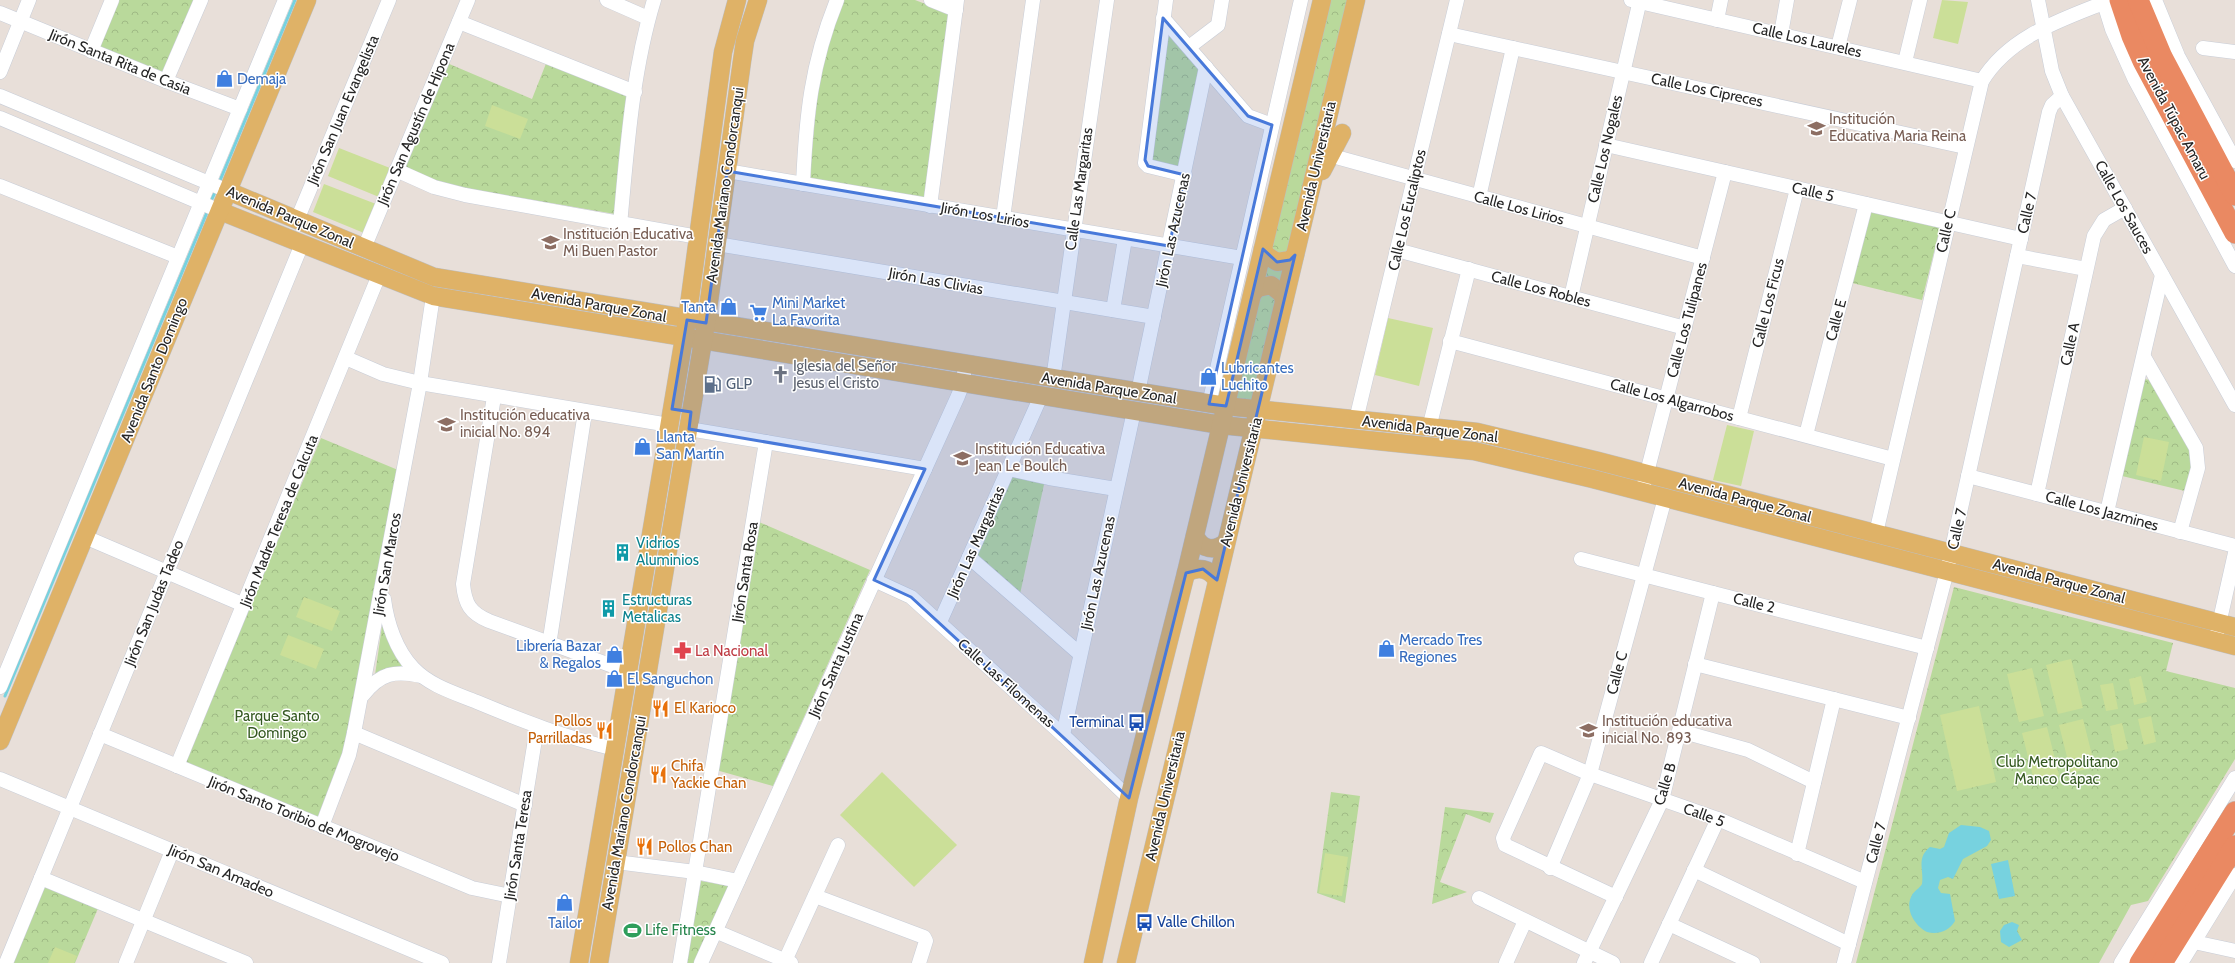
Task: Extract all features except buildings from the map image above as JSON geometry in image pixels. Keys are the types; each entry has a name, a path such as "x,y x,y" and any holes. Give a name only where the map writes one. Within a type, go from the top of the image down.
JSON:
{"highway":[{"name":"Avenida Túpac Amaru","path":"2138,0 2162,57 2235,195"},
{"name":"Avenida Túpac Amaru","path":"2109,1 2132,36 2143,61 2235,233"},
{"path":"2162,963 2173,928 2235,812"},
{"path":"2140,963 2233,862"}],"main road":[{"name":"Avenida Santo Domingo","path":"0,741 307,0"},
{"name":"Avenida Mariano Condorcanqui","path":"579,963 687,320 723,52 731,17 737,0"},
{"name":"Avenida Mariano Condorcanqui","path":"599,963 706,323 742,61 750,22 758,0"},
{"path":"1093,963 1129,798 1186,573 1221,425 1217,405 1253,293 1322,0"},
{"name":"Avenida Universitaria","path":"1126,963 1356,0"},
{"path":"731,17 750,22"},
{"path":"1309,199 1342,133"},
{"name":"Avenida Parque Zonal","path":"228,192 434,277 662,316 1217,405 1477,432 1647,474 2227,625"},
{"name":"Avenida Parque Zonal","path":"220,211 433,296 1221,425 1474,451 1642,492 2235,646"},
{"path":"1263,249 1266,255 1277,262 1290,260 1295,255"},
{"path":"1253,293 1258,288 1272,286 1282,294 1284,301"},
{"path":"659,334 662,316"},
{"path":"671,417 690,421"},
{"path":"1195,536 1198,542 1209,548 1221,546 1226,542"},
{"path":"1186,573 1197,568 1203,569 1214,575 1217,580"}],"street":[{"path":"0,72 29,0"},
{"path":"91,51 112,0"},
{"path":"166,81 201,0"},
{"name":"Avenida Santo Domingo","path":"0,687 285,0"},
{"name":"Jirón San Juan Evangelista","path":"297,220 389,0"},
{"name":"Jirón San Agustín de Hipona","path":"364,248 468,0"},
{"path":"607,0 648,18"},
{"path":"620,225 634,92 648,18 654,0"},
{"path":"803,184 806,120 810,91 824,38 837,0"},
{"path":"930,206 956,5 931,0"},
{"path":"1003,218 1033,0"},
{"name":"Calle Las Margaritas","path":"1053,379 1073,230 1107,0"},
{"path":"1166,0 1145,160 1148,166 1185,175"},
{"path":"1189,47 1218,25 1222,0"},
{"path":"1217,405 1242,258 1302,0"},
{"name":"Calle Los Eucaliptos","path":"1356,420 1457,0"},
{"path":"1717,20 1721,0"},
{"path":"1780,34 1787,0"},
{"path":"1838,47 1850,0"},
{"path":"1905,62 1920,0"},
{"name":"Calle Los Sauces","path":"2038,0 2052,71 2062,96 2235,405"},
{"path":"2155,0 2178,56 2235,160"},
{"name":"Calle Los Laureles","path":"1637,1 1982,81"},
{"name":"Calle Los Nogales","path":"1571,297 1623,72 1637,1"},
{"path":"2109,1 2120,48 2135,80 2235,266"},
{"name":"Calle C","path":"1876,534 1949,223 1965,147 1982,81 2005,52 2022,40 2109,1"},
{"name":"Jirón Santa Rita de Casia","path":"0,13 91,51 240,109"},
{"path":"1163,18 1248,116 1272,125"},
{"path":"459,22 634,92"},
{"name":"Calle Los Cipreces","path":"1449,34 1965,147"},
{"path":"1479,197 1514,48"},
{"path":"2203,48 2235,52"},
{"name":"Jirón Las Azucenas","path":"1138,392 1185,175 1206,67"},
{"name":"Avenida Parque Zonal","path":"0,96 228,192"},
{"name":"Calle 7","path":"1844,963 1947,571 2049,112 2052,105 2062,96"},
{"name":"Avenida Parque Zonal","path":"0,118 220,211"},
{"name":"Calle 5","path":"1606,146 2021,239"},
{"name":"Calle Los Lirios","path":"1336,157 1703,258"},
{"path":"396,170 447,191 620,225 698,237"},
{"name":"Jirón Los Lirios","path":"727,171 1242,258"},
{"name":"Calle Los Tulipanes","path":"1642,492 1725,172"},
{"path":"0,186 178,257"},
{"name":"Calle Los Ficus","path":"1739,418 1797,189"},
{"name":"Calle E","path":"1806,435 1866,204"},
{"name":"Calle A","path":"2037,494 2086,269 2097,228 2104,220 2125,208"},
{"path":"1113,310 1126,239"},
{"name":"Jirón San Judas Tadeo","path":"6,963 302,244"},
{"name":"Jirón Las Clivias","path":"717,244 1154,317"},
{"name":"Calle Los Robles","path":"1397,250 1685,328"},
{"path":"2017,256 2086,269"},
{"path":"1429,428 1468,269"},
{"name":"Jirón Madre Teresa de Calcuta","path":"177,766 379,275"},
{"path":"2107,512 2162,275"},
{"name":"Jirón San Marcos","path":"322,826 349,756 362,697 420,383 433,296"},
{"name":"Calle Los Algarrobos","path":"1450,341 1894,459"},
{"path":"2144,357 2196,448 2198,468 2180,532"},
{"path":"346,358 383,374 420,383 494,397 585,412 671,417"},
{"name":"Jirón Santa Justina","path":"701,963 925,469 963,383 966,365"},
{"name":"Jirón Las Margaritas","path":"940,622 1041,396"},
{"path":"494,397 463,584 464,596 469,607 477,616 549,644 621,669 628,675 646,685"},
{"name":"Jirón Las Azucenas","path":"1063,735 1134,411"},
{"path":"549,644 585,412"},
{"path":"690,421 766,442 925,469"},
{"name":"Jirón Santa Rosa","path":"680,963 766,442"},
{"path":"1009,468 1049,478 1116,489"},
{"name":"Calle Los Jazmines","path":"1968,476 2235,546"},
{"name":"Calle C","path":"1550,868 1590,774 1665,498"},
{"path":"85,537 244,605"},
{"path":"2215,640 2227,625 2235,553"},
{"path":"969,557 1080,654"},
{"name":"Calle 2","path":"1581,559 1927,648"},
{"name":"Calle Las Filomenas","path":"874,580 911,597 1063,735 1129,798"},
{"path":"382,591 388,619 395,640 405,658 421,676 443,689 537,727 569,738 615,749"},
{"name":"Calle B","path":"1587,957 1662,800 1713,592"},
{"path":"1695,664 1909,718"},
{"path":"362,697 373,682 383,676 397,673 421,676"},
{"path":"1797,854 1834,699"},
{"name":"Jirón Santa Teresa","path":"499,963 537,727"},
{"path":"1680,730 1748,750 1814,782"},
{"path":"354,733 525,805"},
{"name":"Jirón Santo Toribio de Mogrovejo","path":"100,734 472,888 510,896"},
{"name":"Calle 5","path":"1550,868 1505,845 1503,838 1541,753 1590,774 1718,819 1865,882"},
{"path":"2121,963 2173,928 2235,778"},
{"name":"Jirón San Amadeo","path":"0,779 70,807 172,851 412,958 442,963"},
{"path":"1651,963 1718,819"},
{"path":"715,931 787,962 838,845"},
{"path":"126,963 172,851"},
{"path":"616,862 695,872 738,881"},
{"path":"1550,868 1616,897"},
{"path":"1694,870 1849,944"},
{"path":"41,878 246,963"},
{"path":"815,896 924,937 926,946 919,963"},
{"path":"1479,898 1525,921 1587,957 1613,963"},
{"path":"1506,963 1525,921"},
{"path":"1669,924 1753,963"},
{"path":"2173,928 2235,951"},
{"path":"2173,928 2181,963"}],"highlighted area":[{"path":"1163,18 1248,116 1272,125 1209,404 1226,406 1263,249 1277,262 1290,260 1295,255 1217,580 1203,569 1186,573 1129,798 911,597 874,580 925,469 689,429 691,412 672,409 687,320 706,323 727,171 1169,246 1185,175 1148,166 1145,160"}],"green space":[{"path":"116,0 194,0 162,75 96,47"},
{"path":"842,0 915,0 949,13 924,198 809,181 820,64"},
{"path":"1326,0 1351,0 1256,405 1232,401"},
{"path":"1942,0 1968,2 1958,44 1933,38"},
{"path":"1167,34 1201,67 1179,167 1150,161"},
{"path":"547,61 629,94 615,214 462,188 441,183 404,167 447,63 532,99"},
{"path":"492,105 528,119 520,139 485,126"},
{"path":"339,148 390,168 379,197 328,176"},
{"path":"324,184 376,204 364,233 313,212"},
{"path":"1870,211 1940,228 1922,300 1852,283"},
{"path":"1388,318 1433,328 1419,386 1375,375"},
{"path":"2144,379 2156,381 2195,458 2189,492 2122,476"},
{"path":"1727,425 1754,431 1741,486 1713,480"},
{"path":"2144,437 2169,442 2161,481 2136,475"},
{"name":"Parque Santo Domingo","path":"321,438 398,470 344,749 317,819 184,763"},
{"path":"1014,473 1045,480 1020,594 977,556"},
{"path":"759,522 870,570 773,786 716,770"},
{"name":"Club Metropolitano Manco Cápac","path":"1954,587 2173,643 2166,671 2235,688 2235,759 2148,901 2131,905 2099,963 1856,963"},
{"path":"304,597 340,611 332,631 296,617"},
{"path":"382,626 410,671 375,675"},
{"path":"288,635 324,649 316,669 280,655"},
{"path":"2071,659 2083,708 2058,714 2046,665"},
{"path":"2032,668 2044,716 2019,722 2007,674"},
{"path":"2141,676 2147,702 2134,705 2129,679"},
{"path":"2113,683 2118,709 2106,711 2100,685"},
{"path":"1979,706 1996,782 1957,791 1940,715"},
{"path":"2151,716 2156,742 2144,745 2138,719"},
{"path":"2083,719 2095,767 2071,773 2059,725"},
{"path":"2122,723 2128,749 2115,752 2110,726"},
{"path":"2047,727 2059,775 2034,781 2022,733"},
{"path":"882,772 957,845 914,887 840,815"},
{"path":"1331,792 1360,796 1345,903 1317,893"},
{"path":"1445,807 1494,813 1490,823 1466,814 1440,882 1467,892 1432,904"},
{"path":"1325,853 1348,857 1342,896 1319,893"},
{"path":"701,881 731,886 697,963 685,963"},
{"path":"41,882 99,906 75,963 8,963"},
{"path":"55,947 77,956 74,963 48,963"}],"water":[{"path":"1961,825 1980,827 1989,831 1991,840 1987,846 1963,859 1953,879 1948,877 1940,880 1938,888 1941,893 1950,894 1955,921 1946,930 1935,933 1927,932 1918,926 1912,916 1909,906 1912,895 1922,884 1923,855 1930,847 1940,849 1944,847 1949,833"},
{"path":"2008,860 2015,896 1999,899 1991,864"},
{"path":"2012,922 2019,925 2017,931 2022,940 2009,947 2001,942 2000,931 2004,925"}],"waterway":[{"path":"219,183 295,0"},
{"path":"210,203 216,190"},
{"path":"5,696 208,210"}],"place":[{"name":"Demaja","path":"224,79"},
{"name":"Institución Educativa Maria Reina","path":"1816,128"},
{"name":"Institución Educativa Mi Buen Pastor","path":"550,243"},
{"name":"Tanta","path":"729,307"},
{"name":"Mini Market La Favorita","path":"759,312"},
{"name":"Iglesia del Señor Jesus el Cristo","path":"780,375"},
{"name":"Lubricantes Luchito","path":"1208,377"},
{"name":"GLP","path":"713,384"},
{"name":"Institución educativa inicial No. 894","path":"447,424"},
{"name":"Llanta San Martín","path":"643,446"},
{"name":"Institución Educativa Jean Le Boulch","path":"962,458"},
{"name":"Vidrios Aluminios","path":"623,552"},
{"name":"Estructuras Metalicas","path":"609,609"},
{"name":"Mercado Tres Regiones","path":"1386,649"},
{"name":"La Nacional","path":"682,651"},
{"name":"Librería Bazar & Regalos","path":"614,655"},
{"name":"El Sanguchon","path":"614,679"},
{"name":"El Karioco","path":"661,708"},
{"name":"Terminal","path":"1137,722"},
{"name":"Pollos Parrilladas","path":"605,730"},
{"name":"Institución educativa inicial No. 893","path":"1589,730"},
{"name":"Chifa Yackie Chan","path":"658,775"},
{"name":"Pollos Chan","path":"645,847"},
{"name":"Tailor","path":"565,902"},
{"name":"Valle Chillon","path":"1144,922"},
{"name":"Life Fitness","path":"632,930"}]}
